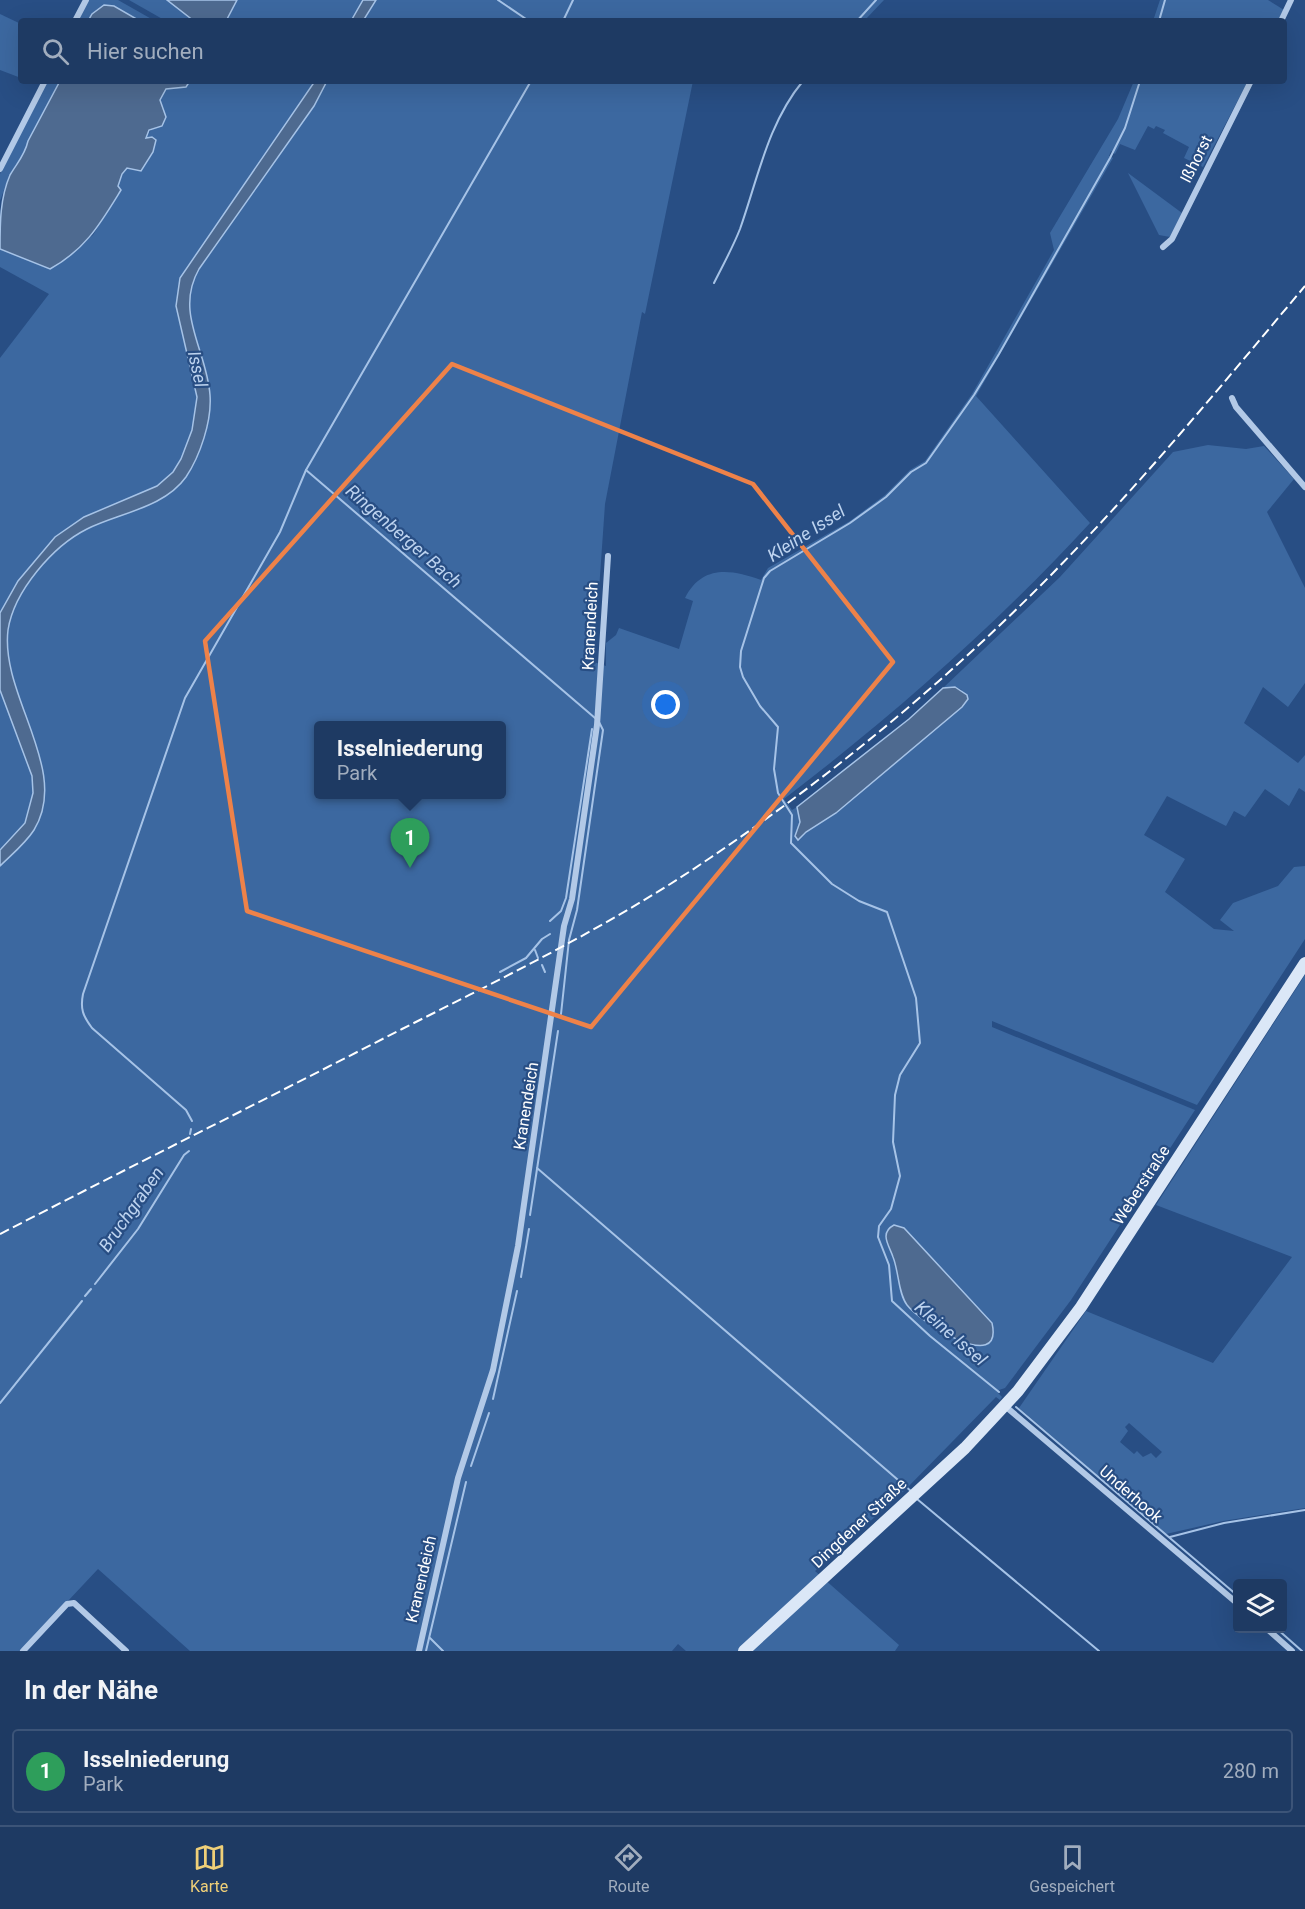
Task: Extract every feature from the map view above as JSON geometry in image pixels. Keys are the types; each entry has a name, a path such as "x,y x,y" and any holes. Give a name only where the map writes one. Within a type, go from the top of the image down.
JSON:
{"main road":[{"name":"Weberstraße","path":"994,1418 1081,1307 1305,963"},
{"name":"Dingdener Straße","path":"744,1651 994,1418"}],"street":[{"path":"77,18 86,0"},
{"path":"1282,18 1291,0"},
{"path":"0,169 43,84"},
{"name":"Ißhorst","path":"1163,248 1172,239 1250,84"},
{"path":"1232,398 1236,407 1305,487"},
{"name":"Kranendeich","path":"418,1651 458,1478 493,1370 518,1246 564,926 572,899 597,725 608,556"},
{"name":"Underhook","path":"1005,1406 1233,1600"},
{"path":"23,1651 67,1605 74,1603 126,1651"},
{"path":"1271,1633 1292,1651"}],"highlighted area":[{"path":"452,364 753,484 893,662 591,1027 247,911 205,641"}],"shaded area":[{"path":"88,0 118,0 150,18 135,18 114,6 92,14 90,18 79,18"},
{"path":"129,0 167,0 190,18 161,18"},
{"path":"237,0 884,0 867,18 228,18"},
{"path":"1160,0 1268,0 1284,10 1280,18 1154,18"},
{"path":"0,14 18,23 18,77 0,70"},
{"path":"45,84 58,84 28,141 26,151 9,176 0,201 0,174"},
{"path":"188,84 692,84 645,314 642,312 605,504 594,662 606,666 606,643 616,635 619,628 679,649 693,601 685,598 700,580 718,572 728,572 761,580 768,568 850,521 885,495 910,470 925,461 972,394 1054,250 1050,233 1118,119 1133,84 1246,84 1203,167 1184,158 1189,147 1163,133 1165,130 1156,126 1154,129 1148,126 1135,150 1120,144 1115,154 1111,151 1109,156 1113,158 976,396 1090,523 1018,597 943,668 865,735 784,799 792,810 797,807 800,822 795,836 798,840 805,832 836,813 945,722 962,690 955,687 943,688 1060,577 1173,452 1208,445 1246,449 1264,446 1294,479 1267,512 1305,588 1305,683 1288,707 1263,687 1244,723 1298,763 1305,755 1305,792 1299,788 1289,806 1265,789 1245,817 1234,811 1226,826 1167,796 1144,835 1185,859 1165,892 1214,929 1234,931 1220,920 1233,903 1278,886 1294,867 1305,866 1305,939 1197,1105 992,1021 992,1027 1195,1110 1071,1300 1005,1388 999,1390 998,1393 1002,1397 1000,1400 996,1397 906,1489 815,1571 899,1645 895,1651 686,1651 678,1644 672,1651 190,1651 98,1569 21,1651 0,1651 0,358 49,294 0,267 0,249 50,269 93,235 121,190 118,186 122,174 127,168 141,171 153,152 155,140 146,138 164,109 159,100 166,89 186,87","holes":["887,1244 938,1264 939,1268 992,1323 988,1344 979,1346 955,1338 941,1331 907,1305 901,1295 899,1274"]},
{"path":"1128,173 1182,213 1170,237 1159,235"},
{"path":"1305,975 1305,1508 1223,1521 1166,1534 1019,1408 1086,1311 1213,1363 1292,1257 1156,1205","holes":["1129,1423 1162,1452 1156,1458 1151,1453 1143,1457 1137,1451 1134,1454 1120,1442 1128,1431 1125,1427"]}],"water":[{"path":"167,0 237,0 228,18 190,18"},
{"path":"363,0 376,0 365,18 353,18"},
{"path":"104,5 114,6 135,18 90,18"},
{"path":"58,84 188,84 186,87 166,89 160,100 166,117 162,126 149,130 146,138 152,137 156,140 153,152 141,171 127,168 118,186 121,190 91,235 73,253 50,269 0,249 4,193 10,175 23,155"},
{"name":"Issel","path":"313,84 325,84 314,106 199,269 192,285 191,316 208,378 210,405 204,438 191,469 177,487 166,496 140,509 87,529 61,546 37,571 18,600 8,630 8,655 14,681 40,758 44,783 43,807 34,830 0,866 0,850 25,823 33,793 32,776 0,690 0,613 18,581 55,537 84,517 157,486 173,472 181,459 192,430 197,397 176,306 180,278"},
{"path":"955,687 967,695 968,699 962,707 836,813 806,832 798,840 795,836 800,822 797,807 909,719 943,688"},
{"path":"894,1225 904,1228 992,1323 992,1338 985,1345 974,1345 942,1332 907,1305 886,1240 889,1228"}],"waterway":[{"name":"Ringenberger Bach","path":"498,0 525,18"},
{"name":"Bruchgraben","path":"564,18 573,0"},
{"path":"860,18 876,0"},
{"name":"Kleine Issel","path":"1160,18 1165,0"},
{"path":"192,1121 186,1110 92,1028 83,1012 83,994 185,698 280,532 306,470 529,84"},
{"path":"714,283 740,229 772,133 791,97 801,84"},
{"name":"Kleine Issel","path":"999,1392 930,1336 892,1301 889,1265 878,1237 879,1226 891,1209 900,1176 893,1142 895,1095 900,1075 920,1043 916,998 887,912 859,901 832,884 791,843 792,815 778,793 774,769 778,727 760,706 743,677 740,667 741,651 764,578 770,571 850,523 886,497 911,472 926,463 974,395 1110,158 1125,128 1139,84"},
{"name":"Ringenberger Bach","path":"306,470 595,718"},
{"name":"Ringenberger Bach","path":"561,1014 569,940 577,910 603,730 599,722"},
{"path":"550,921 561,911 566,898 592,729"},
{"path":"500,972 526,958 542,939 550,934"},
{"path":"535,950 538,958"},
{"path":"542,965 545,972"},
{"name":"Ringenberger Bach","path":"530,1215 558,1031"},
{"path":"190,1134 191,1129"},
{"name":"Bruchgraben","path":"95,1284 138,1229 184,1155 189,1151"},
{"path":"537,1168 912,1492"},
{"path":"521,1277 529,1229"},
{"name":"Bruchgraben","path":"85,1296 91,1289"},
{"path":"493,1399 517,1291"},
{"name":"Bruchgraben","path":"0,1403 82,1301"},
{"name":"Kleine Issel","path":"1016,1407 1233,1592"},
{"path":"471,1466 489,1413"},
{"name":"Ringenberger Bach","path":"426,1651 466,1482"},
{"path":"917,1499 1099,1651"},
{"path":"1170,1537 1224,1523 1305,1510"},
{"name":"Kleine Issel","path":"1282,1633 1302,1651"},
{"name":"Ringenberger Bach","path":"430,1638 443,1651"}],"railway":[{"path":"0,1234 598,927 673,882 759,824 856,751 903,712 1037,589 1137,483 1305,286"}],"place":[{"name":"Isselniederung","path":"410,868"}]}
